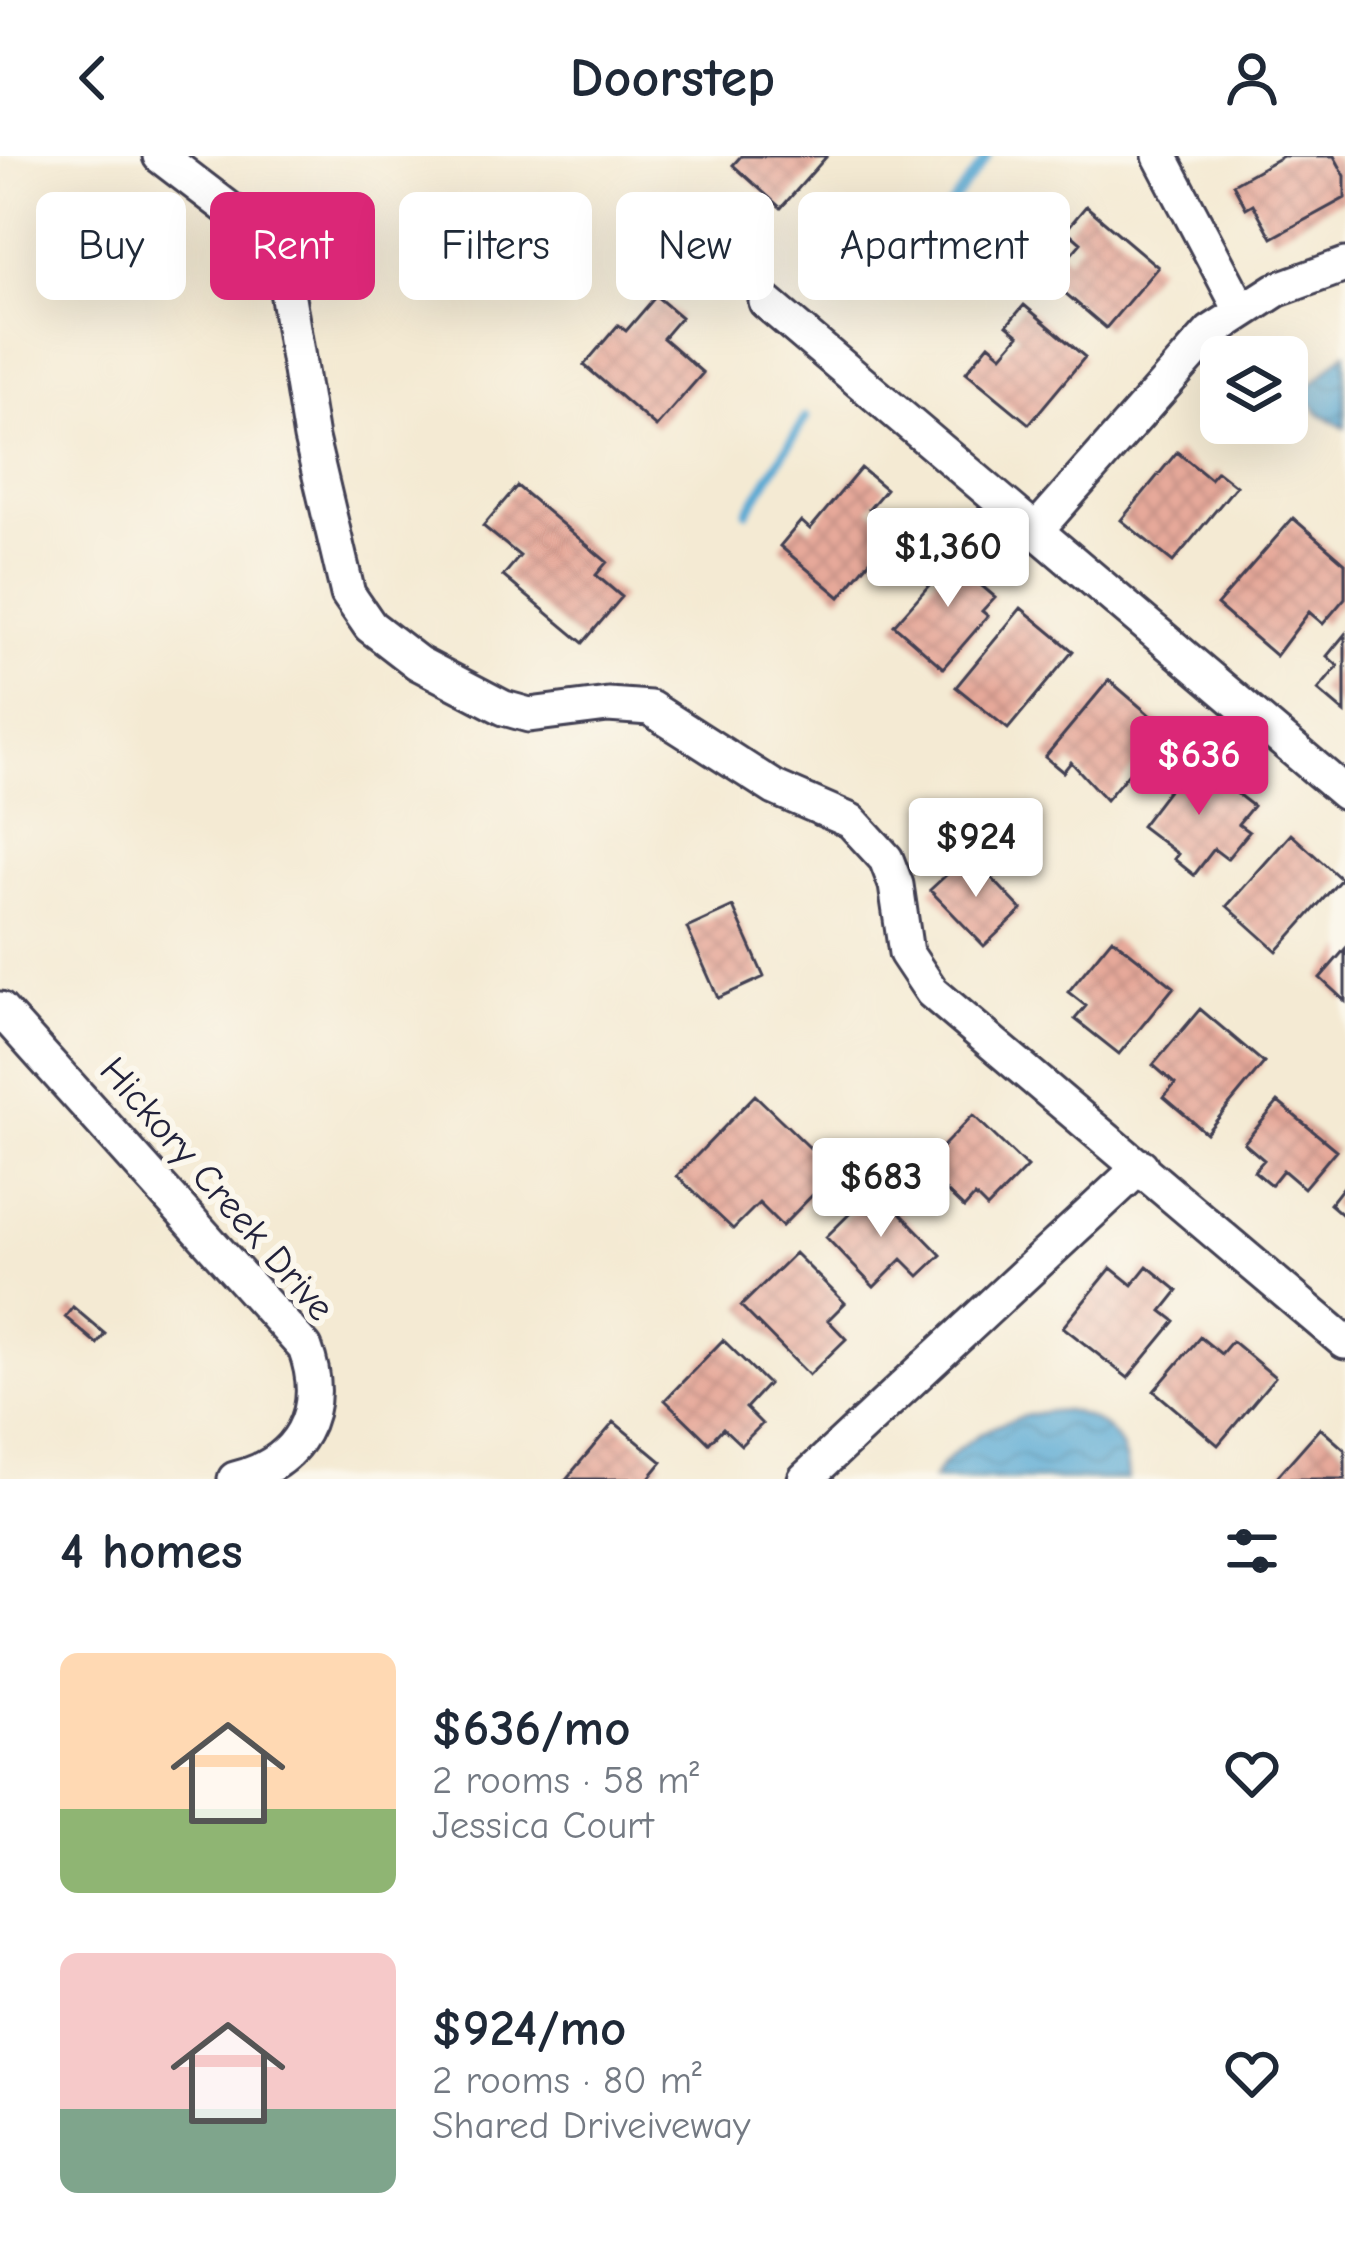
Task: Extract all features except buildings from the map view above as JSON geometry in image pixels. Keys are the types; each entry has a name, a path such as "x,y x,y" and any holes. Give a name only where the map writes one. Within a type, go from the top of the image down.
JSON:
{"street":[{"path":"160,156 241,218 276,264 287,291 308,425 348,594 370,626 418,663 504,708 530,715 608,705 650,708 775,788 851,821 886,859 896,885 906,953 953,1013 1141,1166 1345,1342"},
{"path":"1160,156 1240,308"},
{"path":"1038,528 1168,375 1240,308 1345,266"},
{"path":"766,302 1345,793"},
{"name":"Hickory Creek Drive","path":"0,1009 305,1348 312,1390 294,1452 268,1471 235,1479"},
{"path":"806,1479 1141,1166"}],"water":[{"path":"1345,353 1345,428 1319,413 1309,399 1312,384"},
{"path":"1066,1410 1110,1432 1123,1451 1128,1479 933,1479 958,1450 991,1428 1028,1415"}],"waterway":[{"path":"961,192 988,156"},
{"path":"747,512 806,417"}]}
